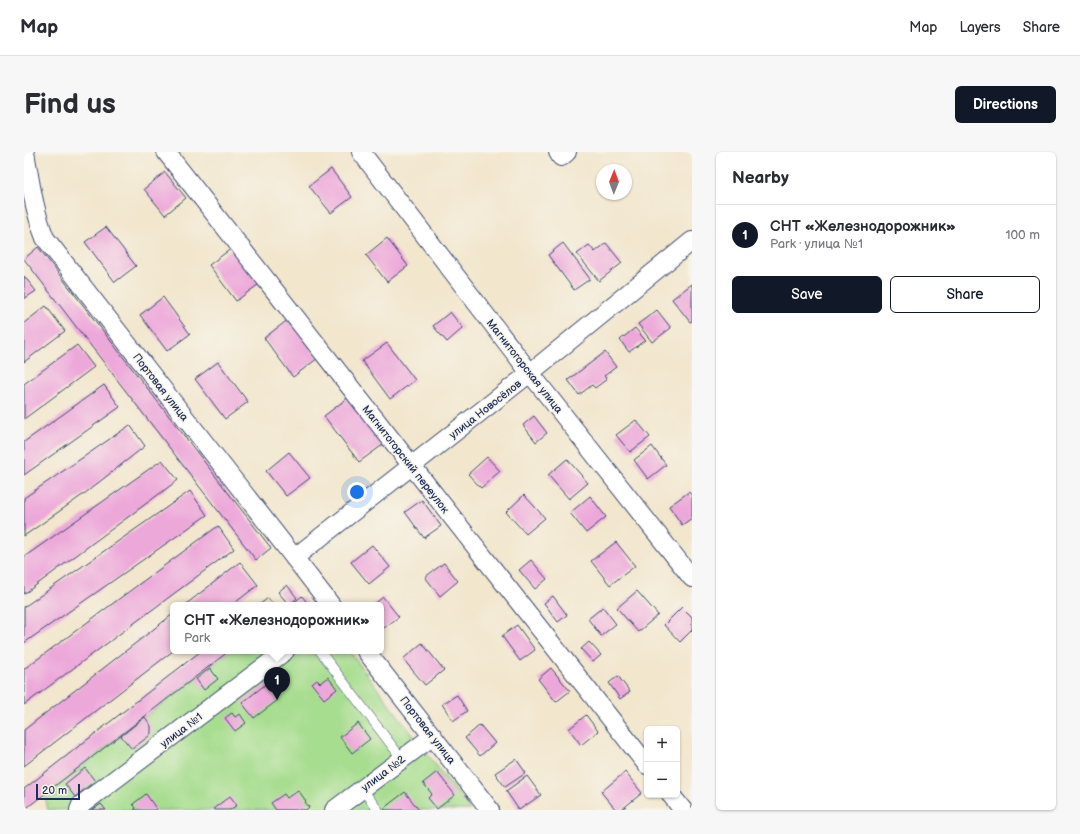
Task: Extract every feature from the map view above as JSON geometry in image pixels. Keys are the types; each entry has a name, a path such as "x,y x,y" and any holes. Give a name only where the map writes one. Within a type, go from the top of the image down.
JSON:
{"street":[{"name":"Портовая улица","path":"25,152 34,204 39,224 45,238 329,602"},
{"name":"Магнитогорский переулок","path":"166,152 645,762"},
{"name":"Магнитогорская улица","path":"361,152 530,373 692,578"},
{"path":"558,152 561,157 567,152"},
{"name":"улица Новосёлов","path":"294,558 530,373 692,241"},
{"name":"улица №1","path":"79,810 81,805 281,654"},
{"name":"Портовая улица","path":"368,654 490,810"},
{"name":"улица №2","path":"334,810 432,736"},
{"path":"673,798 683,810"}],"lane":[{"path":"322,654 402,758"},
{"path":"362,789 378,810"}],"green space":[{"path":"226,654 351,654 470,810 48,810 45,795"}],"building":[{"path":"331,169 352,197 331,213 309,186"},
{"path":"165,172 186,198 165,215 144,189"},
{"path":"106,227 136,266 115,282 85,242"},
{"path":"387,238 408,266 387,282 366,255"},
{"path":"563,243 590,279 574,290 548,255"},
{"path":"606,243 622,263 599,281 577,254 589,245 595,252"},
{"path":"38,247 271,548 256,560 24,259"},
{"path":"232,248 259,284 236,301 209,265"},
{"path":"24,276 36,291 24,299"},
{"path":"692,284 692,321 690,322 672,299"},
{"path":"163,297 190,334 167,351 140,315"},
{"path":"46,306 65,331 24,362 24,323"},
{"path":"657,310 671,328 652,342 638,324"},
{"path":"450,312 463,328 447,342 433,326"},
{"path":"289,319 318,358 293,377 264,338"},
{"path":"635,328 645,340 629,352 620,340"},
{"path":"387,343 415,380 390,399 362,361"},
{"path":"77,345 94,367 24,419 24,384"},
{"path":"605,352 616,367 604,376 607,379 595,388 592,385 579,395 568,380"},
{"path":"218,362 248,402 225,419 195,379"},
{"path":"104,385 120,407 24,475 24,442"},
{"path":"349,397 384,444 359,462 324,416"},
{"path":"534,416 547,433 536,442 523,425"},
{"path":"636,420 650,437 630,452 616,435"},
{"path":"130,425 145,446 84,494 24,536 24,498"},
{"path":"652,446 666,465 648,479 634,460"},
{"path":"289,452 310,478 286,496 266,471"},
{"path":"487,457 500,471 481,488 468,474"},
{"path":"567,459 588,483 569,499 548,475"},
{"path":"162,460 178,480 24,594 24,557"},
{"path":"190,491 207,515 24,643 24,607"},
{"path":"689,492 692,496 692,518 682,525 669,506"},
{"path":"524,495 545,518 526,534 506,512"},
{"path":"590,496 606,517 586,533 570,513"},
{"path":"422,500 441,526 424,538 405,512"},
{"path":"218,526 234,549 24,705 24,669"},
{"path":"616,542 635,566 610,585 591,561"},
{"path":"372,545 390,567 369,584 351,562"},
{"path":"531,560 547,579 535,589 519,570"},
{"path":"240,562 258,585 236,602 189,602"},
{"path":"444,563 458,581 440,596 425,577"},
{"path":"287,585 297,598 292,602 286,602 278,592"},
{"path":"637,591 658,615 638,632 617,608"},
{"path":"302,596 307,602 295,602"},
{"path":"553,596 567,615 558,622 544,603"},
{"path":"383,597 399,617 384,628 384,602 377,602"},
{"path":"268,598 271,602 263,602"},
{"path":"603,607 616,624 601,636 588,619"},
{"path":"682,607 692,617 692,630 680,642 664,625"},
{"path":"170,616 170,653 24,766 24,730"},
{"path":"517,625 535,650 520,661 502,636"},
{"path":"589,642 601,655 593,662 581,649"},
{"path":"422,643 444,670 425,685 403,659"},
{"path":"197,654 225,654 24,810 24,789"},
{"path":"210,668 218,679 204,690 196,679"},
{"path":"551,668 570,691 556,702 538,679"},
{"path":"618,676 630,692 620,699 609,683"},
{"path":"328,677 337,689 324,699 312,684 317,680 320,683"},
{"path":"266,684 278,700 254,718 242,703"},
{"path":"457,695 467,711 453,721 442,704"},
{"path":"232,713 235,717 240,714 246,723 235,731 225,718"},
{"path":"586,715 598,731 581,745 569,729"},
{"path":"145,717 151,726 151,733 132,749 121,736"},
{"path":"358,723 370,739 352,753 340,737"},
{"path":"480,725 495,743 480,756 465,738"},
{"path":"516,759 526,773 505,787 495,773"},
{"path":"85,768 95,781 75,797 65,784"},
{"path":"437,772 455,795 437,809 428,798 432,794 423,783"},
{"path":"625,772 642,793 621,810 616,810 601,792"},
{"path":"527,776 541,795 519,810 506,791"},
{"path":"298,790 309,807 306,810 276,810 271,803 284,794 287,798"},
{"path":"405,792 419,810 385,810 384,808"},
{"path":"146,794 157,810 134,810 136,808 133,804"},
{"path":"230,796 237,805 230,810 213,809"},
{"path":"101,804 106,810 92,810"}],"place":[{"name":"СНТ «Железнодорожник»","path":"277,700"}]}
